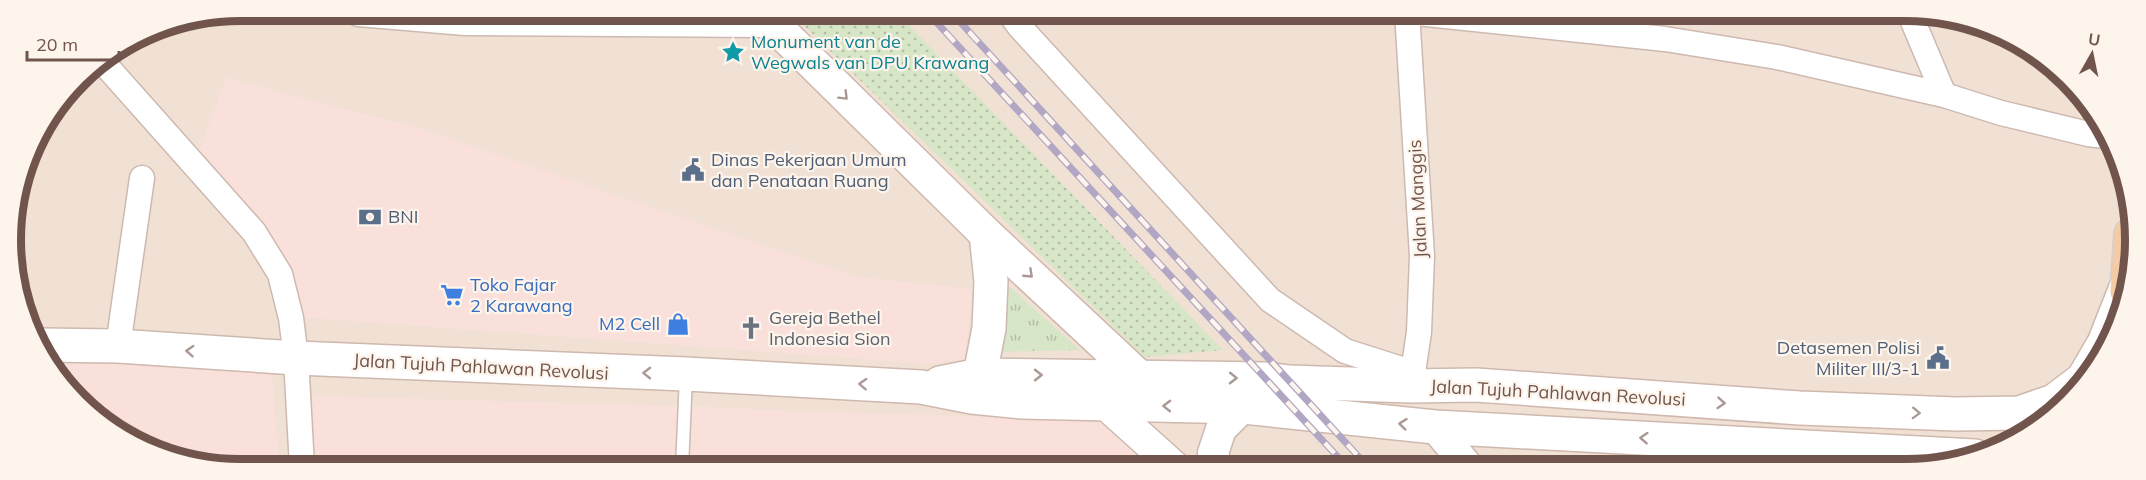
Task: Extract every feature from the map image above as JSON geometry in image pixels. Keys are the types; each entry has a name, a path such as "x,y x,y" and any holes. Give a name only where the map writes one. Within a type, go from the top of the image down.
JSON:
{"main road":[{"path":"768,21 986,234 1138,376"},
{"path":"980,375 989,328 990,305 991,281 986,234"},
{"name":"Jalan Tujuh Pahlawan Revolusi","path":"48,345 118,346 248,356 686,374 921,387 1001,400 1106,405 1243,407 1435,427 1950,455"},
{"name":"Jalan Tujuh Pahlawan Revolusi","path":"921,387 980,375 1138,376 1266,379 1289,382 1412,379 1800,408 1956,414 2019,413 2057,399"}],"street":[{"path":"1015,21 1270,300 1345,351 1412,379"},
{"name":"Jalan Manggis","path":"1408,21 1422,256 1419,332 1412,379"},
{"path":"1493,21 1665,39 1777,57 1944,95 2001,113 2098,135"},
{"path":"1913,21 1944,95"},
{"path":"107,66 254,232 280,274 291,318 289,358 301,459"},
{"path":"118,346 142,178"},
{"path":"1106,405 1149,457"},
{"path":"1215,459 1213,453 1221,429 1243,407"},
{"path":"1435,427 1462,459"}],"lane":[{"path":"682,459 686,374"}],"shaded area":[{"path":"226,21 1920,21 1963,28 2016,50 2061,85 2088,118 2108,156 2118,183 2125,226 2125,254 2121,283 2113,310 2088,362 2061,395 2039,414 2016,430 1990,442 1963,452 1920,459 226,459 183,452 130,430 96,405 75,384 50,350 28,297 21,254 21,226 28,183 38,156 50,130 85,85 130,50 156,38 183,28"},
{"path":"226,78 418,128 858,277 972,289 965,360 931,364 300,317 265,230 199,151"},
{"path":"52,353 272,374 278,459 226,459 183,452 130,430 85,395"},
{"path":"313,396 1003,417 1106,423 1140,459 309,459"}],"green space":[{"path":"799,21 905,21 1223,350 1145,357"},
{"path":"1001,279 1080,350 996,352"}],"railway":[{"path":"935,21 1340,459"},
{"path":"959,21 1361,459"}],"place":[{"name":"Monument van de Wegwals van DPU Krawang","path":"733,52"},
{"name":"Dinas Pekerjaan Umum dan Penataan Ruang","path":"693,170"},
{"name":"BNI","path":"370,217"},
{"name":"Toko Fajar 2 Karawang","path":"452,295"},
{"name":"M2 Cell","path":"678,324"},
{"name":"Gereja Bethel Indonesia Sion","path":"751,328"},
{"name":"Detasemen Polisi Militer III/3-1","path":"1938,358"}]}
